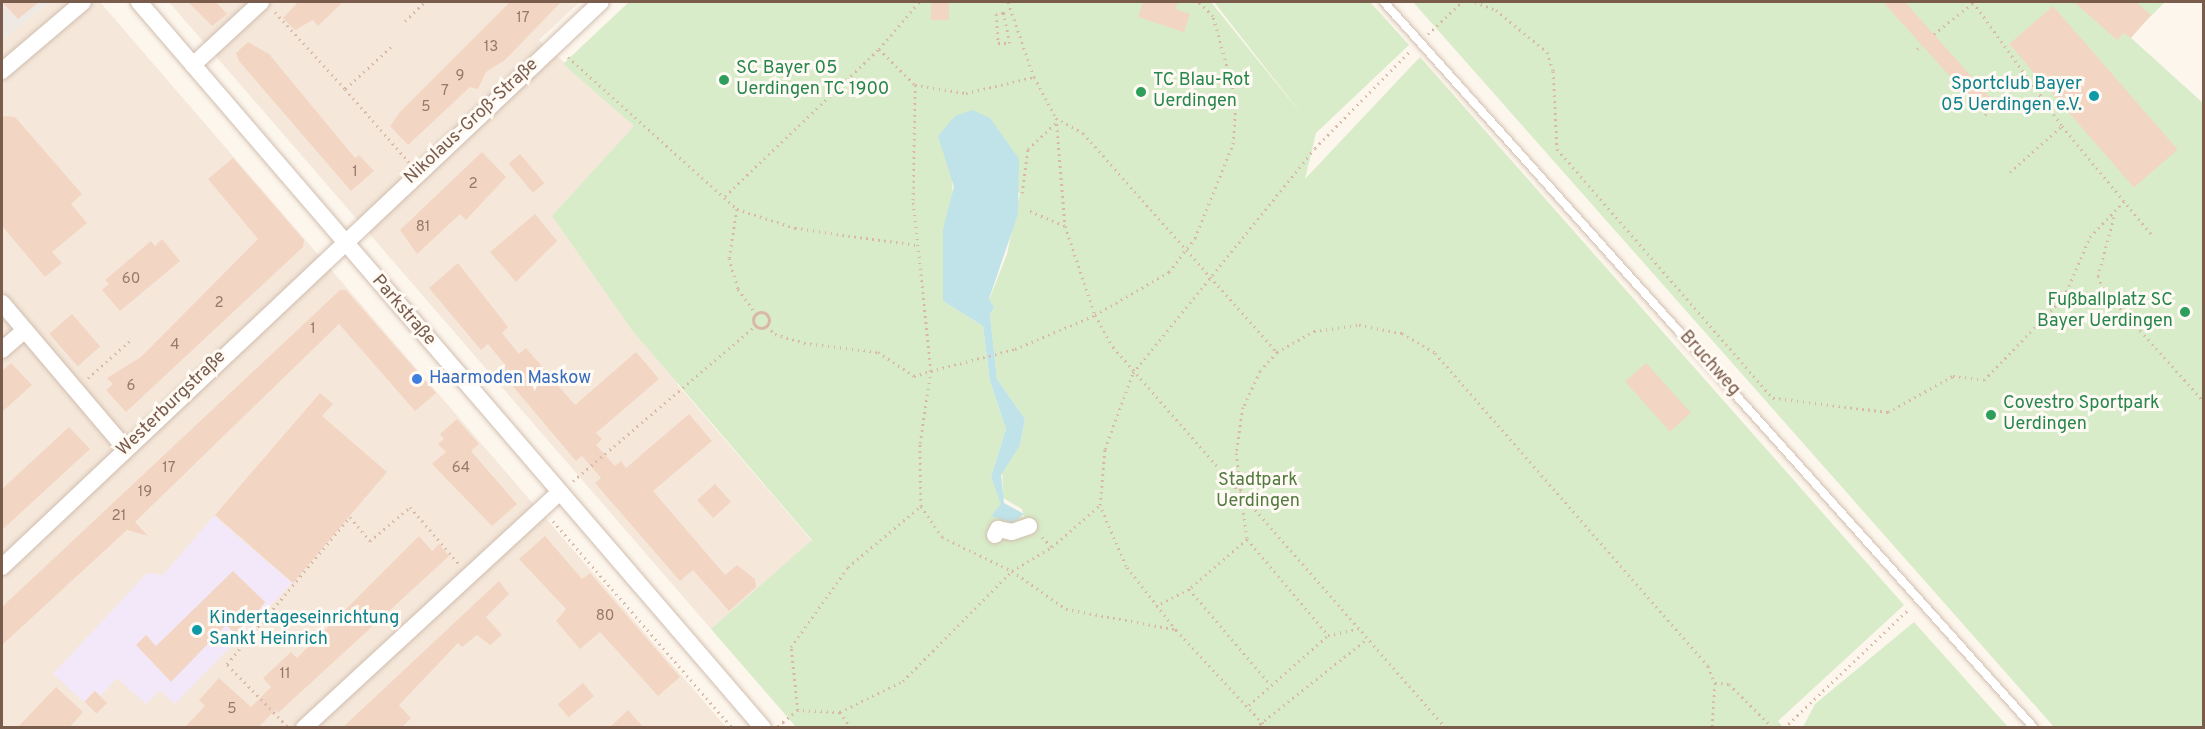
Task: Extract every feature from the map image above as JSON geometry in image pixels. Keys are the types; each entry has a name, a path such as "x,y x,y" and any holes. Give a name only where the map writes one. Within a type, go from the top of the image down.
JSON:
{"street":[{"path":"2,71 83,2"},
{"name":"Parkstraße","path":"139,2 763,728"},
{"name":"Nikolaus-Groß-Straße","path":"343,241 601,2"},
{"path":"193,65 267,6"},
{"name":"Westerburgstraße","path":"2,567 343,241"},
{"path":"2,303 118,440"},
{"path":"2,350 25,330"},
{"path":"304,728 560,492"},
{"path":"995,535 998,529 1012,532 1029,526"}],"lane":[{"name":"Bruchweg","path":"1384,2 1921,599 2034,728"}],"path":[{"path":"405,21 425,2"},
{"path":"725,196 879,49 919,2"},
{"path":"1008,2 1009,13 1035,77 1056,120 1065,226 1095,315 1134,373 1446,728"},
{"path":"756,314 766,313 767,326 775,334 804,343 878,352 914,375 1015,349 1095,315 1144,288 1186,254 1233,144 1236,100 1214,16 1199,2"},
{"path":"1265,727 1249,705 1176,630 1126,566 1100,504 1111,424 1134,373 1212,281 1315,148 1419,42 1462,2"},
{"path":"1475,2 1496,10 1547,52 1553,71 1557,149 1773,398 1888,412 1953,376 1984,380 2064,297 2090,237 2114,217"},
{"path":"1934,34 1974,2 2062,126 2151,234"},
{"path":"267,6 345,89 418,172"},
{"path":"1003,13 1010,43 998,44 996,14 1003,13 1009,13"},
{"path":"555,44 736,208 795,228 916,245"},
{"path":"1917,50 1922,45"},
{"path":"345,89 391,47"},
{"path":"879,49 915,86 966,93 1035,77"},
{"path":"1985,115 2027,77"},
{"path":"798,710 791,647 848,567 921,506 920,443 932,371 916,245 910,94 915,86"},
{"path":"1056,120 1083,133 1186,254 1277,352"},
{"path":"1022,193 1028,150 1056,120"},
{"path":"2010,172 2062,126"},
{"path":"2124,201 2114,217 2098,276 2104,290 2204,402"},
{"path":"736,208 730,264 756,314 755,326"},
{"path":"1030,211 1065,226"},
{"path":"1328,634 1247,539 1236,453 1243,407 1260,371 1277,352 1314,331 1359,325 1402,333 1435,353 1708,666 1715,683 1712,728"},
{"path":"560,492 755,326 767,326"},
{"path":"75,389 131,340"},
{"path":"288,728 226,664 350,517 370,541 410,507 468,575"},
{"path":"542,508 732,728"},
{"path":"1156,606 1189,589 1247,539"},
{"path":"777,728 798,710 840,712 903,681 1012,571 1066,609 1176,630"},
{"path":"1189,589 1269,683"},
{"path":"1784,728 1921,599"},
{"path":"1249,705 1269,683 1328,634 1359,629"},
{"path":"1255,728 1265,727 1367,639"},
{"path":"1715,683 1729,684 1773,728"},
{"path":"840,712 851,728"},
{"path":"783,722 788,728"}],"shaded area":[{"path":"2,2 49,2 2,40"},
{"path":"49,2 100,2 726,727 2,727 2,40"},
{"path":"169,2 580,2 539,40 634,125 677,384 812,541 711,629"},
{"path":"214,516 292,583 175,704 160,690 146,704 117,678 100,696 95,690 84,702 53,674 147,573 163,575"}],"green space":[{"name":"Stadtpark Uerdingen","path":"629,2 1211,2 1306,120 1214,2 1370,2 1409,45 1316,133 1305,179 1420,57 1904,605 1778,721 1783,727 796,727 711,629 812,540 632,330 552,216 634,126 563,64","holes":["952,172 1020,193 1007,254 989,300 994,307 990,315 997,379 1025,419 1020,445 1002,467 1003,498 1022,509 1024,517 991,516 1002,504 991,477 1006,429 990,381 983,326 943,301 943,229 953,203"]},
{"name":"Covestro Sportpark Uerdingen","path":"1413,2 2165,2 2130,37 2203,103 2203,727 2054,727"},
{"path":"1914,622 2008,727 1803,727 1815,704"}],"water":[{"path":"972,110 990,118 1019,159 1018,214 989,299 994,307 990,315 997,379 1025,419 1020,445 1001,475 1004,503 1024,514 1012,523 991,516 1001,504 991,477 1006,429 990,381 983,326 943,301 943,229 954,187 938,136 955,116"}],"building":[{"path":"2,2 39,2 18,19"},
{"path":"188,2 216,2 227,14 212,26"},
{"path":"298,2 343,2 318,26 313,20 295,30 283,18"},
{"path":"510,2 561,2 505,60 486,72 478,89 470,87 408,145 390,126 400,112"},
{"path":"931,2 949,2 949,20 931,20"},
{"path":"1143,2 1178,2 1175,9 1190,14 1184,32 1138,17"},
{"path":"1883,2 1905,2 1995,103 1983,113"},
{"path":"2074,2 2136,2 2151,15 2131,38 2124,33 2117,40"},
{"name":"Sportclub Bayer 05 Uerdingen e.V.","path":"2053,6 2178,149 2134,187 2009,44"},
{"path":"248,42 269,54 355,158 359,155 374,171 351,191 239,61 236,53"},
{"path":"2,116 15,117 82,194 71,204 87,223 52,252 62,263 45,277 2,226"},
{"path":"482,152 506,177 466,220 460,214 417,254 400,230"},
{"path":"520,154 544,183 533,193 509,164"},
{"path":"233,158 304,240 303,247 126,412 106,390 113,384 107,378 141,357 258,239 208,179"},
{"path":"535,214 557,241 516,282 490,252"},
{"path":"162,239 180,261 120,311 102,290 109,284 105,280 151,241 155,246"},
{"path":"458,263 508,327 502,333 519,354 526,348 575,405 636,352 659,379 596,433 602,439 596,445 615,466 621,461 626,468 689,414 712,441 653,491 725,575 737,565 755,579 756,587 729,611 693,570 680,581 595,483 601,478 582,456 576,461 500,371 506,366 488,344 481,350 429,288"},
{"path":"340,290 346,290 436,393 415,411 339,324 135,522 148,536 127,530 2,645 2,607"},
{"path":"72,314 100,346 78,366 49,334"},
{"path":"11,363 32,385 2,412 2,371"},
{"path":"1646,363 1691,413 1670,432 1625,382"},
{"path":"320,393 333,404 322,416 387,472 293,583 215,515"},
{"path":"457,419 479,444 471,451 517,504 492,526 432,464 446,452 438,444 444,439 440,434"},
{"path":"69,427 90,449 2,530 2,489"},
{"path":"715,484 731,502 713,518 697,500"},
{"path":"419,536 432,551 439,544 449,556 278,713 275,710 258,728 184,728 205,706 199,700 219,678 251,707 271,687 263,678 291,652 297,658"},
{"path":"545,536 582,579 590,573 680,677 658,696 600,632 580,649 556,621 566,609 519,559"},
{"name":"Kindertageseinrichtung Sankt Heinrich","path":"233,571 265,602 239,637 226,625 171,682 136,645 146,635 156,646"},
{"path":"499,581 509,594 486,617 502,635 490,645 477,635 462,647 458,643 399,705 411,718 401,728 342,728"},
{"path":"583,683 594,696 569,717 558,704"},
{"path":"56,687 83,712 69,728 17,728"},
{"path":"95,691 107,703 96,714 84,702"},
{"path":"628,710 644,728 609,728"}],"place":[{"name":"SC Bayer 05 Uerdingen TC 1900","path":"724,80"},
{"name":"TC Blau-Rot Uerdingen","path":"1141,92"},
{"name":"Sportclub Bayer 05 Uerdingen e.V.","path":"2094,96"},
{"name":"Fußballplatz SC Bayer Uerdingen","path":"2185,312"},
{"name":"Haarmoden Maskow","path":"417,379"},
{"name":"Covestro Sportpark Uerdingen","path":"1991,415"},
{"name":"Kindertageseinrichtung Sankt Heinrich","path":"197,630"}]}
